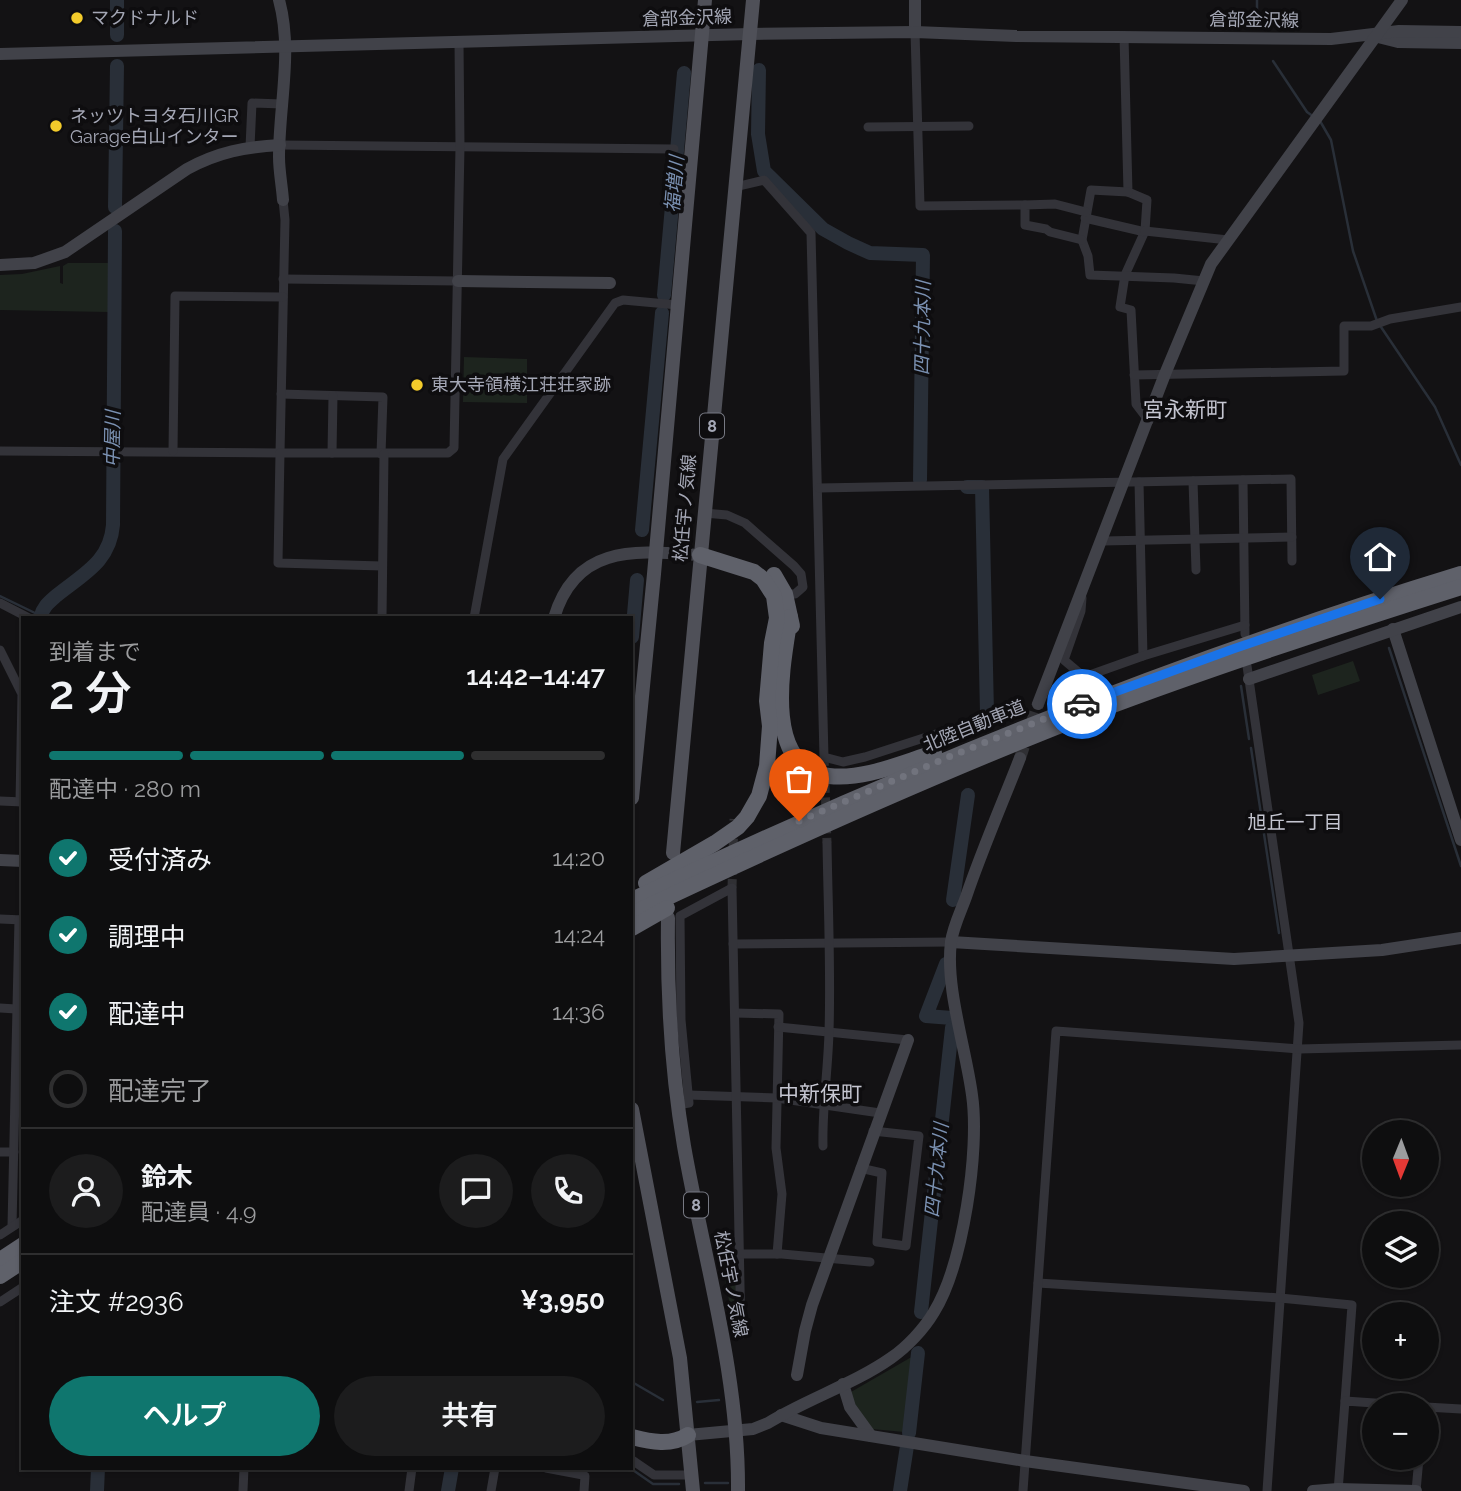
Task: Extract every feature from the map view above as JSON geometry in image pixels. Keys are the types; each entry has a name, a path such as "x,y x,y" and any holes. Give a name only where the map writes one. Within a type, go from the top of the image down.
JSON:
{"highway":[{"path":"699,555 719,552 757,562 774,575 785,594 784,617 772,643 767,701 776,726 788,747 801,764 819,774 850,775 886,768 1092,700"},
{"path":"699,555 744,567 763,579 784,617"},
{"name":"北陸自動車道","path":"633,900 811,816 1092,700 1279,633 1461,574"},
{"name":"北陸自動車道","path":"633,914 798,836 955,768 1096,712 1297,640 1461,587"},
{"path":"633,890 729,835 747,817 764,782 769,748 776,726"},
{"path":"633,927 798,836"},
{"path":"0,1260 21,1246"},
{"path":"0,1276 21,1262"},
{"path":"633,1426 654,1432 678,1432 688,1435"},
{"path":"633,1437 677,1442 688,1435"}],"main road":[{"name":"松任宇ノ気線","path":"633,787 705,0"},
{"name":"松任宇ノ気線","path":"673,853 753,0"},
{"name":"松任宇ノ気線","path":"668,918 668,1013 736,1431 738,1491"},
{"path":"633,1114 680,1358 693,1491"}],"street":[{"path":"279,0 285,47 280,145 285,220 278,563 382,565"},
{"path":"915,0 920,206 1055,204 1145,231 1228,240"},
{"path":"1038,704 1103,541 1165,374 1211,264 1402,0"},
{"name":"倉部金沢線","path":"0,54 750,34 915,32 1016,36 1331,39 1399,31 1461,32"},
{"path":"1124,36 1128,192"},
{"name":"倉部金沢線","path":"1374,36 1398,42 1461,43"},
{"path":"0,451 383,454 448,453 454,448 460,147 459,42"},
{"path":"250,147 252,103 282,104"},
{"path":"868,127 969,126"},
{"path":"0,265 34,262 65,252 208,157 250,147 280,145 674,149"},
{"path":"735,187 764,180 811,233 824,757 843,762 865,757 982,719"},
{"path":"1149,421 1136,404 1131,310 1120,307 1125,275 1145,231 1147,200 1128,192 1091,190 1082,240 1088,256 1090,275 1125,275 1204,281"},
{"path":"1025,205 1025,225 1082,240"},
{"path":"283,279 610,283"},
{"path":"173,451 175,296 283,297"},
{"path":"474,616 503,459 615,303 628,301 678,305"},
{"path":"1134,375 1344,371 1344,326 1378,323 1461,307"},
{"path":"281,394 383,397 382,616"},
{"path":"332,453 333,396"},
{"path":"819,488 1291,479 1292,561"},
{"path":"1082,594 1081,611 1064,660 1084,677 1143,656 1245,629 1243,480"},
{"path":"1193,481 1196,570"},
{"path":"1139,482 1143,656"},
{"path":"704,513 726,515 745,523 794,566 801,574 803,587 795,594 785,594"},
{"path":"1103,541 1292,537"},
{"path":"555,616 568,588 589,567 613,555 655,552 699,555"},
{"path":"0,603 25,616"},
{"path":"1267,1491 1299,1023 1248,673 1461,607"},
{"path":"1393,629 1461,840"},
{"path":"0,650 21,692"},
{"path":"688,1435 753,1429 843,1384 891,1358 934,1312 954,1269 968,1196 974,1122 973,1096 955,997 951,942 1020,758"},
{"path":"0,801 21,802"},
{"path":"823,1146 822,1122 829,1030 827,843"},
{"path":"0,860 21,861"},
{"path":"741,1335 737,1095 732,888 680,916 683,1100 737,1095 880,1113"},
{"path":"0,919 21,920 16,1009 19,1079 12,1226"},
{"path":"733,944 951,942 1234,959 1382,950 1461,938"},
{"path":"0,1008 16,1009"},
{"path":"735,1013 779,1014 776,1148 782,1194 777,1254"},
{"path":"778,1027 908,1040 829,1258 805,1331 797,1375"},
{"path":"1023,1491 1056,1031 1299,1049 1461,1045"},
{"path":"860,1168 882,1173 877,1242 906,1246 919,1136 873,1131"},
{"path":"0,1152 14,1152"},
{"path":"0,1235 21,1221"},
{"path":"740,1254 777,1254 870,1262"},
{"path":"1038,1283 1352,1305 1338,1490"},
{"path":"0,1302 21,1288"},
{"path":"843,1384 850,1407 871,1436"},
{"path":"1345,1401 1362,1402"},
{"path":"1439,1408 1461,1409"},
{"path":"781,1415 821,1428 1025,1461 1244,1491"},
{"path":"633,1461 654,1475 693,1475"},
{"path":"243,1491 244,1470"},
{"path":"409,1491 412,1470"},
{"path":"491,1491 495,1470"},
{"path":"557,1470 585,1476 584,1491"},
{"path":"1312,1491 1416,1491 1418,1470"}],"shaded area":[{"path":"68,263 109,263 108,312 0,310 0,275 22,274 60,266 60,283 63,284 63,266"},
{"path":"464,357 527,359 527,403 463,402"},
{"path":"1353,661 1360,681 1318,695 1312,675"},
{"path":"720,1257 737,1257 737,1305 730,1305"},
{"path":"915,1355 904,1432 872,1429 855,1406 851,1392"}],"waterway":[{"name":"中屋川","path":"117,0 117,35"},
{"path":"1257,0 1257,15"},
{"path":"1273,61 1307,112 1314,117"},
{"name":"中屋川","path":"115,207 117,66"},
{"name":"四十九本川","path":"759,70 758,134 764,171 823,229 848,243 870,253 923,255 920,480"},
{"name":"福増川","path":"664,295 684,73"},
{"path":"1320,121 1331,140 1353,251 1377,321"},
{"name":"中屋川","path":"41,616 48,603 101,558 111,538 115,231"},
{"name":"福増川","path":"642,530 662,313"},
{"path":"1381,327 1435,407 1461,465"},
{"name":"四十九本川","path":"967,487 982,487 987,713"},
{"name":"福増川","path":"633,626 637,580"},
{"path":"0,596 35,613"},
{"path":"1389,648 1461,866"},
{"path":"1241,686 1249,739"},
{"path":"1251,748 1279,933"},
{"name":"四十九本川","path":"953,900 968,795"},
{"name":"四十九本川","path":"946,964 926,1016 952,1018"},
{"name":"四十九本川","path":"921,1312 952,1028"},
{"name":"四十九本川","path":"909,1433 918,1353"},
{"path":"633,1383 663,1400"},
{"path":"697,1402 719,1400"},
{"name":"四十九本川","path":"900,1491 907,1446"},
{"name":"中屋川","path":"97,1491 98,1470"},
{"name":"福増川","path":"448,1491 452,1470"},
{"path":"633,1470 653,1484 679,1484"},
{"path":"705,1483 728,1483"}],"tunnel":[{"path":"1020,758 1038,704"},
{"path":"824,757 827,843"},
{"path":"732,888 734,819"}],"way so far":[{"path":"799,821 1082,704"}],"place":[{"name":"マクドナルド","path":"77,18"},
{"name":"ネッツトヨタ石川GR Garage白山インター","path":"56,126"},
{"name":"東大寺領横江荘荘家跡","path":"417,385"}],"district":[{"name":"宮永新町","path":"1185,410"},
{"name":"旭丘一丁目","path":"1295,822"},
{"name":"中新保町","path":"820,1094"}],"route":[{"path":"1082,704 1380,599"}]}
